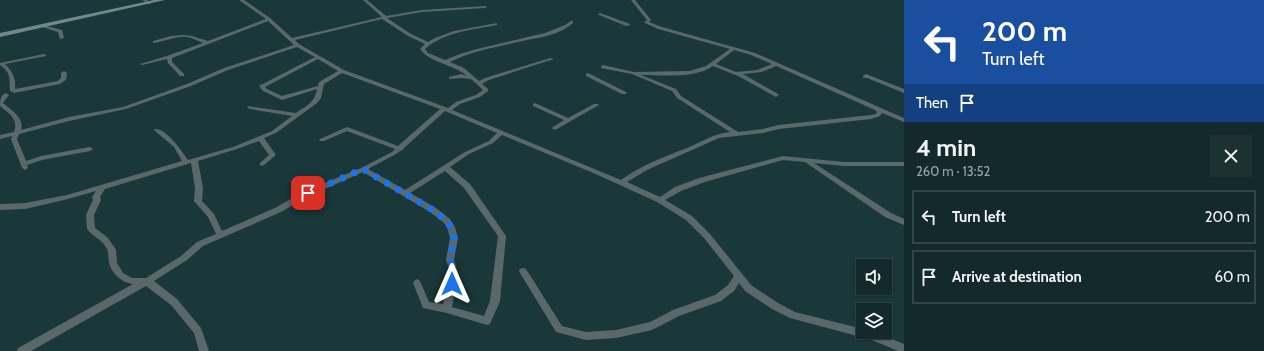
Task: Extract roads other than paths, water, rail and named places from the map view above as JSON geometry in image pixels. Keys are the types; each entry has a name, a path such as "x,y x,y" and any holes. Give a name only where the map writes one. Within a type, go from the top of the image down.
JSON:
{"main road":[{"path":"0,35 147,1 162,0"}],"street":[{"path":"241,0 269,19 294,42 317,58 342,71 446,110 660,200 689,218 707,236 738,277 759,296 793,315 873,336 904,349"},
{"path":"365,0 397,27 419,41 428,43"},
{"path":"633,0 649,20 646,22 660,28 753,54 904,120"},
{"path":"0,137 69,119 124,108 189,85 294,42 384,17 422,11 485,8"},
{"path":"600,14 628,25"},
{"path":"142,64 169,57 269,19"},
{"path":"446,62 490,47 540,37 565,28 572,22"},
{"path":"22,351 147,281 184,258 200,244 220,234 240,227 331,182 363,169 400,149 446,110 458,103 484,93 486,90 480,83 462,74 446,62 423,52 422,49 428,43 446,36 495,24"},
{"path":"44,26 60,32 62,38"},
{"path":"155,42 185,36 207,42"},
{"path":"603,67 633,73 690,73 712,64 733,48"},
{"path":"1,64 44,54"},
{"path":"169,57 170,62 182,75"},
{"path":"317,58 262,86 265,90 282,98 319,87"},
{"path":"480,83 487,79 552,59"},
{"path":"1,64 12,73 12,90 14,91 60,82 64,79 64,73"},
{"path":"712,64 736,72 776,95"},
{"path":"736,72 749,73 776,64"},
{"path":"0,207 25,206 68,197 190,162 260,138 274,132 318,98 321,82 342,71"},
{"path":"633,73 677,92 679,96 737,134"},
{"path":"451,78 462,74"},
{"path":"588,75 624,93"},
{"path":"865,77 873,78 904,91"},
{"path":"6,95 0,103 17,118 19,126 15,133 14,139 25,166 41,158 90,149"},
{"path":"535,105 568,120"},
{"path":"554,128 596,105"},
{"path":"250,107 295,115"},
{"path":"621,183 632,174 648,166 686,151 711,138 768,131 778,127 871,117 878,115 880,112 877,109"},
{"path":"322,140 347,129 400,149"},
{"path":"157,130 176,146 190,162 198,188 198,201 211,216 220,234"},
{"path":"404,194 471,151 491,142 501,133"},
{"path":"260,138 273,155 262,164"},
{"path":"660,200 678,190 702,180 783,158 850,165 904,164"},
{"path":"806,161 888,214 904,222"},
{"path":"417,283 426,305 447,309 487,321 495,301 502,236 467,186 456,174 446,168"},
{"path":"363,169 433,210 447,221 454,238 450,260 454,272 447,309"},
{"path":"281,205 323,183 363,169"},
{"path":"103,186 96,197 97,200 90,214 91,230 104,239 112,250 114,263 120,275 131,281 147,281 174,302 198,331 204,351"},
{"path":"523,271 559,329 586,336 616,334 652,326 676,313 718,298 731,288 738,277"}]}
